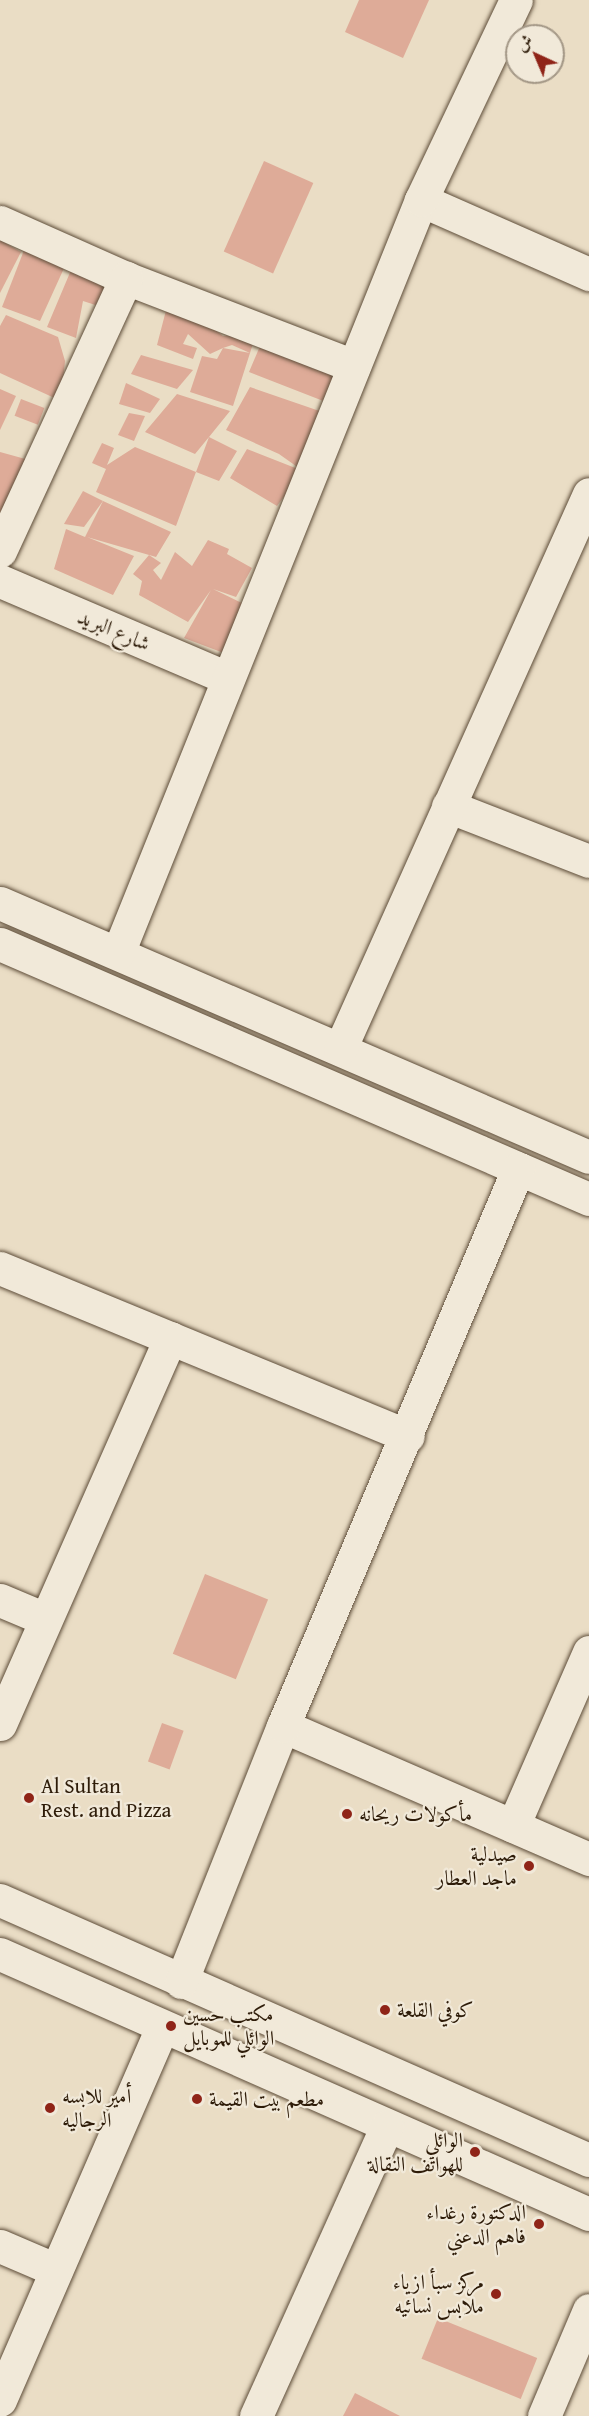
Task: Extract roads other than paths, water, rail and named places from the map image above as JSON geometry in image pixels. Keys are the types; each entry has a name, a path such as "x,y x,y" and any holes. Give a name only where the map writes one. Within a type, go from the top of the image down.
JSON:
{"street":[{"path":"118,953 421,200 516,0"},
{"path":"421,200 589,274"},
{"path":"0,222 126,278 354,366"},
{"path":"0,551 126,278"},
{"path":"340,1049 589,494"},
{"name":"شارع البريد","path":"0,581 227,678"},
{"path":"448,806 589,861"},
{"path":"0,903 589,1157"},
{"path":"2,952 589,1199"},
{"path":"181,1982 283,1726 408,1436 518,1169"},
{"path":"0,1268 408,1436"},
{"path":"0,1725 170,1338"},
{"path":"0,1600 45,1619"},
{"path":"513,1826 589,1652"},
{"path":"283,1726 589,1859"},
{"path":"0,1900 181,1982 589,2160"},
{"path":"0,1954 589,2214"},
{"path":"0,2400 162,2027"},
{"path":"256,2416 387,2126"},
{"path":"0,2246 56,2270"},
{"path":"544,2416 589,2310"}],"place":[{"name":"Al Sultan Rest. and Pizza","path":"29,1798"},
{"name":"مأكولات ريحانه","path":"347,1814"},
{"name":"صيدلية ماجد العطار","path":"529,1866"},
{"name":"كوفي القلعة","path":"385,2010"},
{"name":"مكتب حسين الوائلي للموبايل","path":"171,2026"},
{"name":"مطعم بيت القيمة","path":"197,2099"},
{"name":"أمير للابسه الرجاليه","path":"50,2108"},
{"name":"الوائلي للهواتف النقالة","path":"475,2152"},
{"name":"الدكتورة رغداء فاهم الدعني","path":"539,2224"},
{"name":"مركز سبأ ازياء ملابس نسائيه","path":"496,2294"}]}
